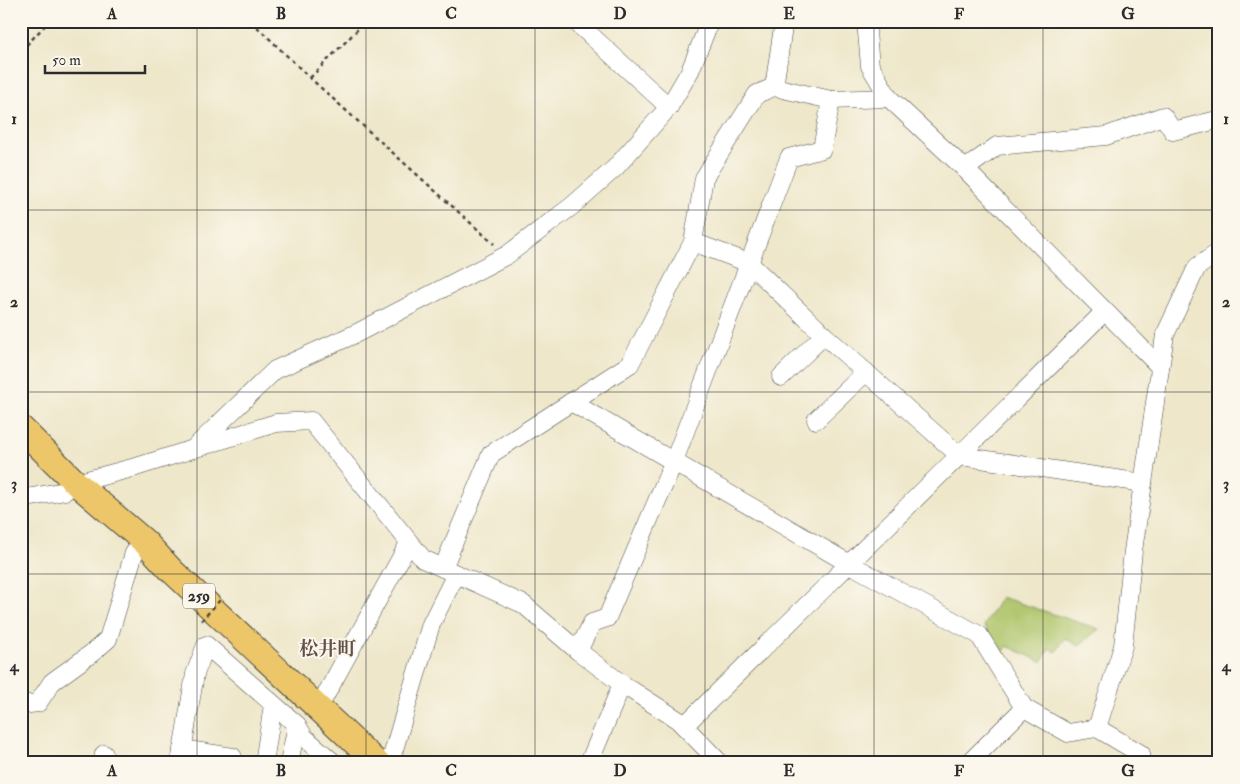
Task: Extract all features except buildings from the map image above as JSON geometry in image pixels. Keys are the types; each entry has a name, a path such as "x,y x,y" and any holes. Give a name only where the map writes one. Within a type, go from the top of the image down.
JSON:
{"highway":[{"name":"259","path":"21,428 76,483 145,542 171,570 377,763"}],"street":[{"path":"575,21 670,107"},
{"path":"191,451 275,370 357,333 507,255 572,206 615,168 670,107 690,70 710,21"},
{"path":"774,87 784,21"},
{"path":"866,21 870,66 889,98 965,169 1160,367"},
{"path":"390,763 431,624 491,454 630,364 693,242 704,178 757,94 774,87 831,100 889,98"},
{"path":"578,651 592,623 607,618 674,461 789,158 822,149 831,100"},
{"path":"965,169 997,146 1106,136 1163,116 1173,131 1218,120 1219,122"},
{"path":"693,242 749,263 824,335 960,456 1143,483"},
{"path":"1097,728 1123,646 1133,551 1165,335 1197,267 1219,252"},
{"path":"684,726 1104,312"},
{"path":"781,377 824,335"},
{"path":"816,420 866,372"},
{"path":"571,402 848,563 979,635 1024,708 1068,733 1097,728 1141,754 1142,763"},
{"path":"21,499 65,491 76,483 136,468 276,423 311,421 422,559 523,604 578,651 622,684 678,720 720,763"},
{"path":"21,705 38,703 52,682 108,639 134,553 145,542"},
{"path":"319,707 409,543"},
{"path":"233,756 181,756 195,674 206,646 297,725 304,737 334,763"},
{"path":"589,763 622,684"},
{"path":"264,763 273,705"},
{"path":"969,763 1024,708"},
{"path":"290,763 297,725"}],"path":[{"path":"21,51 49,21"},
{"path":"251,21 310,78 507,255"},
{"path":"310,78 366,21"},
{"path":"201,620 220,599"}],"green space":[{"path":"1001,597 1099,629 1078,646 1065,638 1056,652 1049,648 1042,662 1007,646 1003,654 984,626"}],"district":[{"name":"松井町","path":"328,648"}]}
